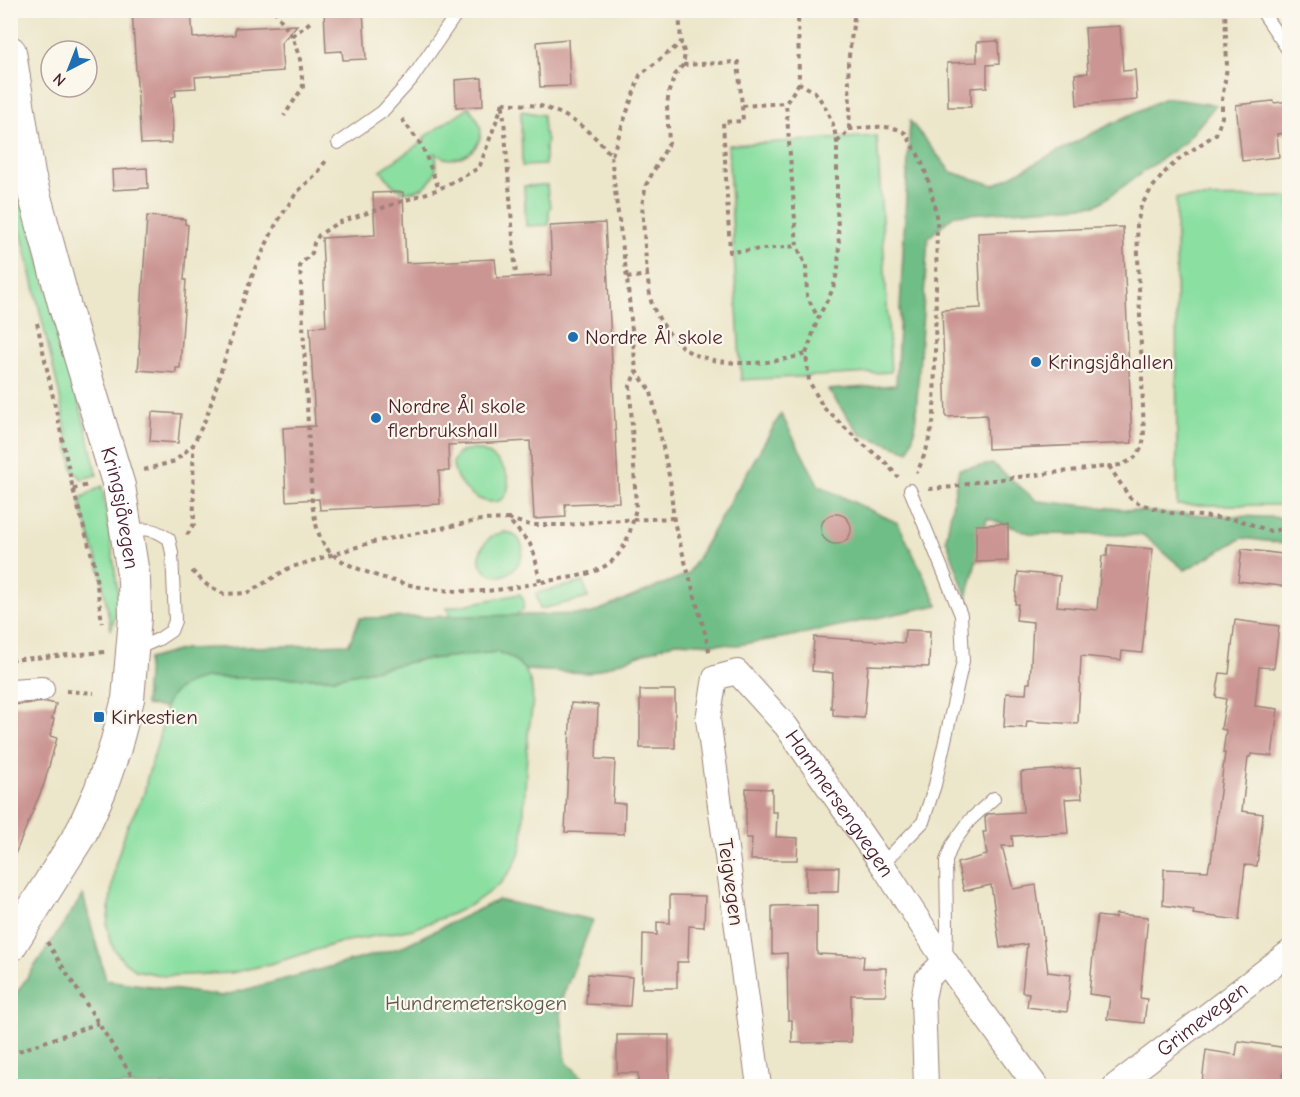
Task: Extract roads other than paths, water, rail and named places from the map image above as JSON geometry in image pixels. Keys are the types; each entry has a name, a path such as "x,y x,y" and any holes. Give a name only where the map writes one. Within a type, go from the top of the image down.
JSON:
{"street":[{"name":"Kringsjåvegen","path":"10,51 24,175 119,486 134,580 135,617 128,699 115,748 100,791 81,832 10,946"},
{"name":"Hammersengvegen","path":"715,678 737,672 786,726 882,864 945,961 1036,1086"},
{"name":"Teigvegen","path":"715,678 708,719 759,1086"},
{"path":"10,691 42,689"},
{"name":"Grimevegen","path":"1115,1086 1290,952"},
{"path":"926,1086 923,999 927,979 945,961"}],"lane":[{"path":"338,143 382,112 411,80 459,10"},
{"path":"1261,10 1290,53"},
{"path":"882,864 923,822 963,661 961,615 910,490"},
{"path":"127,531 158,531 170,539 172,553 175,621 171,631 133,650"},
{"path":"945,961 946,861 952,845 969,820 994,798"}],"place":[{"name":"Nordre Ål skole","path":"573,337"},
{"name":"Kringsjåhallen","path":"1036,362"},
{"name":"Nordre Ål skole flerbrukshall","path":"376,418"},
{"name":"Kirkestien","path":"99,717"}],"park label":[{"name":"Hundremeterskogen","path":"476,1003"}]}
